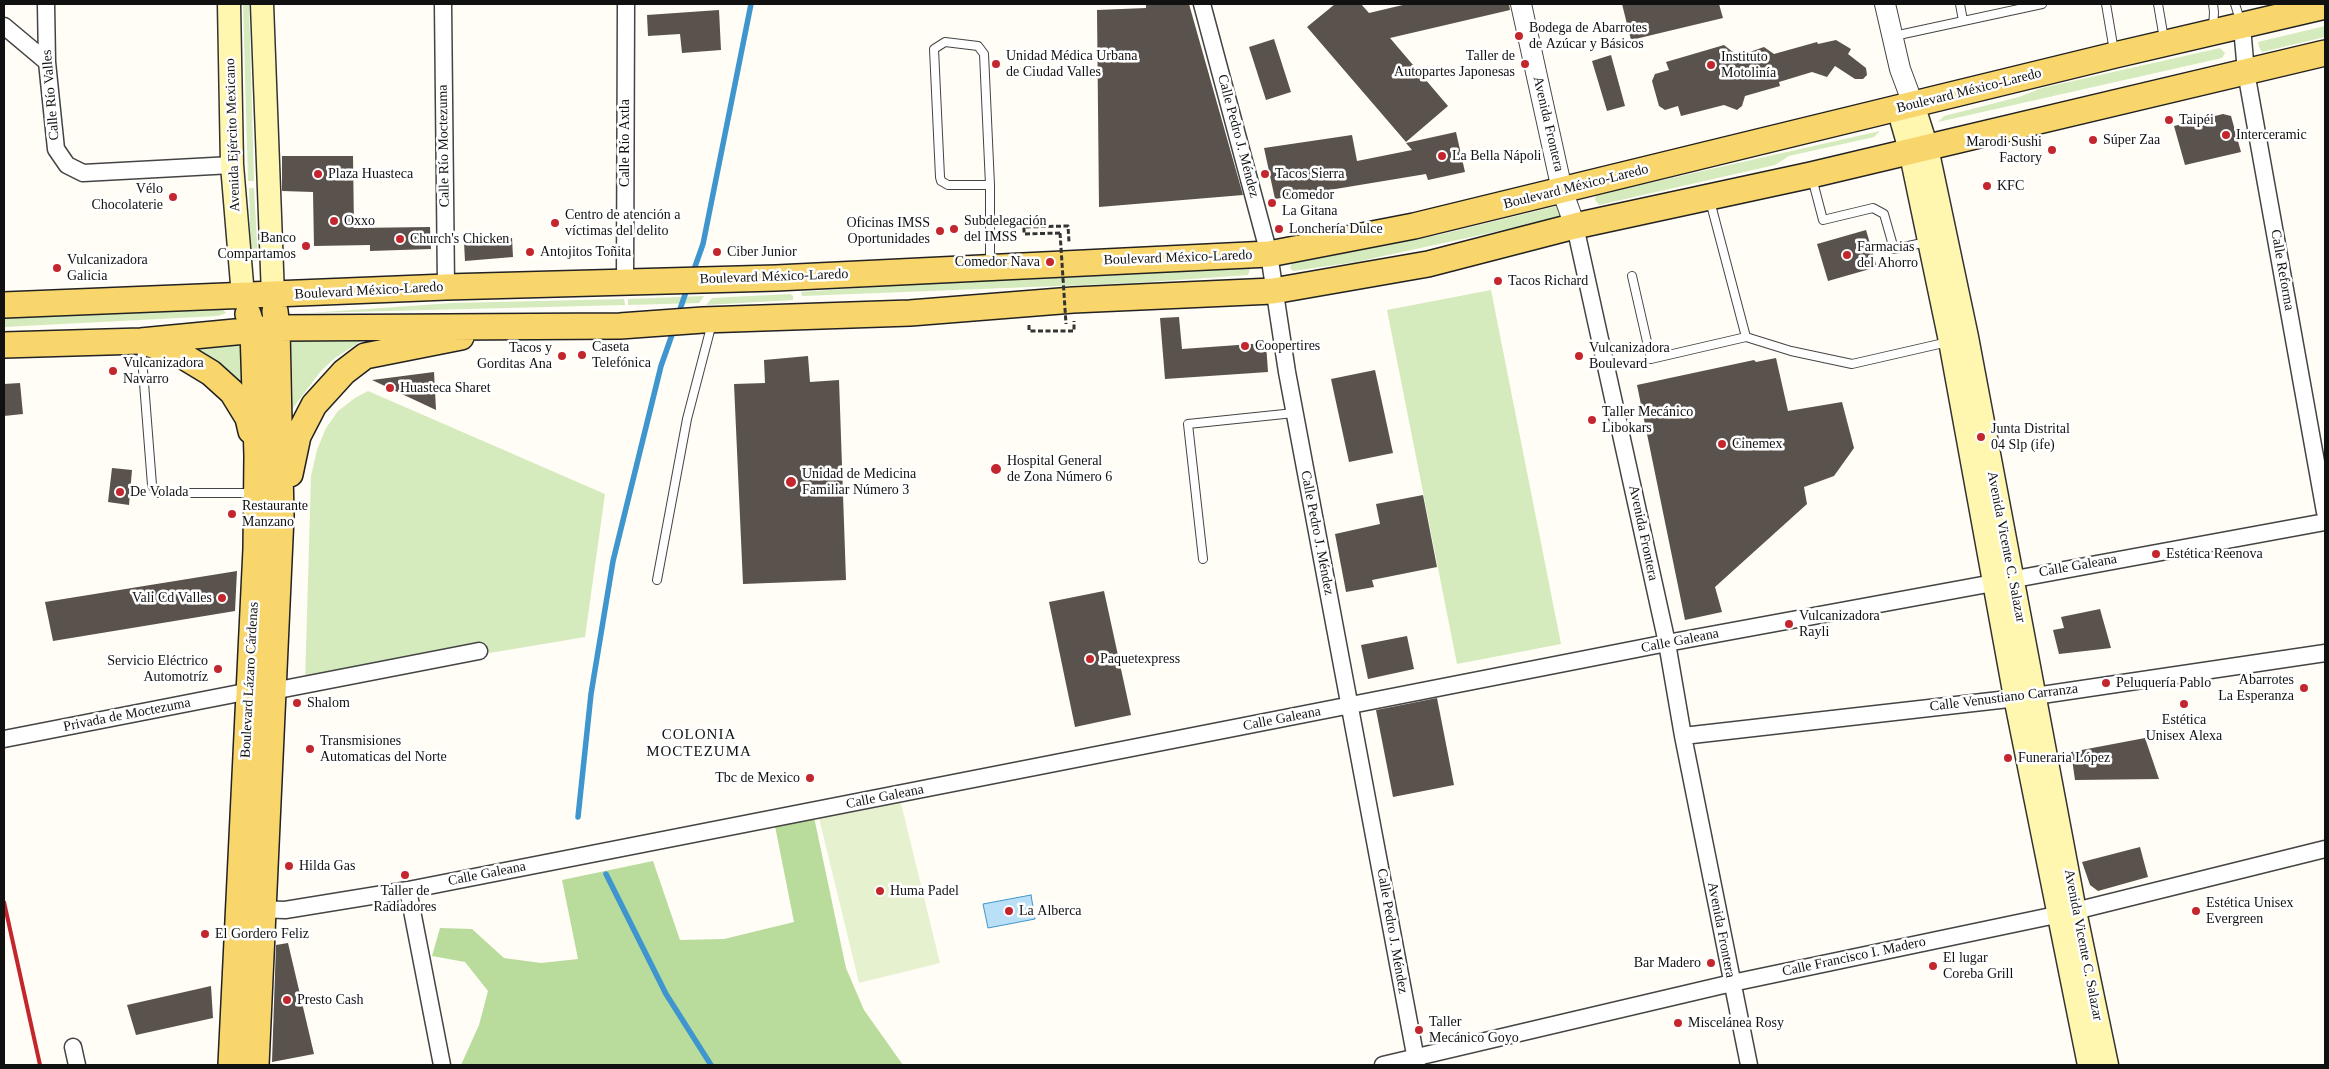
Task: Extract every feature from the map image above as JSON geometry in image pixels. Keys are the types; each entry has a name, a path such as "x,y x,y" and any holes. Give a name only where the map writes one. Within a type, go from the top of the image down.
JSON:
{"main road":[{"name":"Avenida Ejército Mexicano","path":"229,4 232,165 243,296"},
{"path":"262,4 273,296"},
{"name":"Boulevard México-Laredo","path":"4,305 273,296 446,287 759,278 1269,254 1414,226 2115,55 2242,27 2325,6"},
{"path":"4,345 141,341 277,328 526,325 620,326 708,320 910,313 1073,300 1273,291 1428,264 1575,226 1812,175 2325,53"},
{"name":"Avenida Vicente C. Salazar","path":"1906,106 1918,149 1959,339 2066,913 2089,1065"},
{"name":"Avenida Vicente C. Salazar","path":"1918,149 1929,242 1959,339"},
{"name":"Boulevard Lázaro Cárdenas","path":"243,296 253,330 257,456 256,549 262,691"},
{"name":"Boulevard Lázaro Cárdenas","path":"231,1065 250,908 262,691 281,516 277,328 273,296"},
{"path":"281,516 298,436 314,405 344,372 366,356 526,325"},
{"path":"141,341 193,360 232,392 248,418 257,456"},
{"name":"Boulevard Lázaro Cárdenas","path":"250,908 256,1065"},
{"name":"Avenida Vicente C. Salazar","path":"2066,913 2107,1065"}],"street":[{"name":"Calle Río Valles","path":"46,4 47,62 56,149 66,166 84,173 232,165"},
{"name":"Calle Río Moctezuma","path":"443,4 446,287"},
{"name":"Calle Río Axtla","path":"626,4 632,282"},
{"name":"Calle Pedro J. Méndez","path":"1202,4 1269,254 1273,291 1294,413 1351,706 1416,1062"},
{"name":"Avenida Frontera","path":"1521,4 1562,190 1575,226 1667,643 1683,736 1749,1065"},
{"name":"Avenida Vicente C. Salazar","path":"1886,4 1906,106"},
{"path":"4,26 47,62"},
{"name":"Calle Reforma","path":"2242,27 2246,72 2325,512"},
{"name":"Calle Galeana","path":"250,908 285,910 408,890 1667,643 2325,522"},
{"name":"Privada de Moctezuma","path":"4,738 479,651"},
{"name":"Calle Venustiano Carranza","path":"1683,736 2025,696 2325,653"},
{"name":"Calle Francisco I. Madero","path":"1382,1065 1416,1062 1732,983 2066,913 2325,849"},
{"path":"408,890 442,1065"},
{"path":"73,1047 77,1065"}],"lane":[{"path":"1960,4 1963,21"},
{"path":"1892,37 2042,4"},
{"path":"2106,4 2115,55"},
{"path":"2158,4 2165,43"},
{"path":"2212,34 2213,4"},
{"path":"2235,4 2242,27"},
{"path":"990,185 948,184 941,181 934,49 945,42 978,46 984,54 990,185 990,266"},
{"path":"1812,175 1822,220 1873,208 1884,214 1894,249 1929,242"},
{"path":"1709,196 1746,337"},
{"path":"1632,276 1651,359 1746,337 1791,351 1852,364 1959,339"},
{"path":"657,580 687,418 708,320"},
{"path":"141,341 152,485 157,493 257,493"},
{"path":"1203,559 1188,424 1294,413"}],"path":[{"path":"1066,324 1060,233 1024,234 1024,228 1068,226 1070,262"}],"green space":[{"path":"243,4 249,4 254,181 248,181"},
{"path":"2325,26 2325,37 2262,52 2259,47 2258,42"},
{"path":"2220,48 2225,53 2222,58 1938,122 1944,116 2019,97 2042,88"},
{"path":"1880,131 1874,137 1789,156 1775,165 1599,205 1595,200 1596,195"},
{"path":"249,188 254,188 258,261 251,261"},
{"path":"1557,206 1560,208 1561,215 1559,218 1356,262 1293,271 1290,268 1292,260 1438,235"},
{"path":"1247,265 1250,269 1248,275 1134,283 802,296 801,292 943,282"},
{"path":"1491,290 1561,644 1457,664 1387,310"},
{"path":"790,294 793,296 793,300 706,305 712,298"},
{"path":"704,296 699,303 628,305 628,299"},
{"path":"624,299 625,305 309,313 453,303"},
{"path":"222,309 226,313 218,316 4,327 4,314"},
{"path":"291,338 366,338 335,358 321,371 293,408"},
{"path":"242,344 246,397 223,365 189,346"},
{"path":"368,391 605,494 585,637 305,684 311,476 317,450 326,428 338,411"},
{"name":"Huma Padel","path":"900,799 940,963 859,983 819,818"},
{"path":"814,817 846,968 864,1010 903,1065 461,1065 479,1025 488,991 465,962 432,956 440,928 472,929 504,958 541,963 578,959 562,880 653,861 680,940 724,939 794,922 775,826"}],"water":[{"name":"La Alberca","path":"1031,895 1035,919 988,928 983,904"}],"building":[{"path":"1146,4 1189,4 1243,195 1099,207 1097,10 1146,8"},
{"path":"1335,4 1361,4 1369,13 1407,4 1509,4 1510,10 1390,38 1448,106 1406,142 1307,27"},
{"path":"1622,4 1719,4 1723,18 1631,40"},
{"path":"719,10 721,50 682,53 680,34 648,36 647,15"},
{"path":"1274,39 1291,92 1266,100 1249,47"},
{"path":"1836,40 1851,49 1848,54 1866,68 1867,75 1863,79 1855,79 1835,66 1827,77 1812,72 1779,82 1780,86 1745,96 1742,106 1737,110 1724,105 1681,116 1678,106 1665,110 1659,106 1652,81 1655,74 1669,70 1666,62 1724,45 1738,56 1764,47 1774,54 1817,42 1818,44"},
{"path":"1611,55 1625,106 1607,111 1592,61"},
{"path":"2223,114 2231,116 2241,152 2185,165 2174,126"},
{"path":"1456,132 1465,172 1428,180 1426,174 1275,199 1264,148 1352,135 1357,161 1412,150 1406,143"},
{"path":"282,156 353,156 354,228 430,227 431,249 370,251 370,245 314,246 313,192 282,191"},
{"name":"Farmacias del Ahorro","path":"1866,230 1877,267 1828,281 1817,244"},
{"path":"512,238 513,257 465,261 464,242"},
{"name":"Coopertires","path":"1179,317 1182,349 1266,343 1268,372 1165,379 1160,318"},
{"name":"Unidad de Medicina Familiar Número 3","path":"808,356 810,382 839,380 846,580 743,584 734,384 765,383 764,360"},
{"name":"Cinemex","path":"1776,358 1788,411 1842,402 1854,448 1834,476 1804,487 1807,504 1715,587 1722,612 1685,620 1637,385 1754,360 1756,362"},
{"path":"1375,370 1393,453 1349,462 1331,379"},
{"path":"434,372 436,410 372,380"},
{"path":"20,383 23,414 4,416 4,384"},
{"name":"De Volada","path":"112,468 132,470 129,505 108,502"},
{"path":"1423,495 1437,567 1372,580 1374,587 1346,592 1335,534 1380,524 1376,504"},
{"path":"237,571 235,611 53,641 45,602"},
{"name":"Paquetexpress","path":"1104,591 1131,715 1075,727 1049,602"},
{"path":"2100,609 2111,648 2059,654 2053,630 2064,628 2061,617"},
{"path":"1407,636 1414,669 1368,679 1361,645"},
{"path":"1437,698 1454,785 1393,797 1376,710"},
{"path":"2145,738 2159,779 2075,780 2071,752"},
{"path":"2140,847 2148,877 2098,891 2090,885 2082,862"},
{"name":"Presto Cash","path":"288,943 314,1054 272,1062 276,945"},
{"path":"211,986 213,1018 136,1035 127,1005"}],"waterway":[{"path":"692,275 703,244 751,4"},
{"path":"678,315 688,286"},
{"path":"578,817 591,694 613,561 661,366 674,329"},
{"path":"606,874 666,994 711,1065"}],"railway":[{"path":"4,902 40,1065"}],"place":[{"name":"Bodega de Abarrotes de Azúcar y Básicos","path":"1519,36"},
{"name":"Unidad Médica Urbana de Ciudad Valles","path":"996,64"},
{"name":"Taller de Autopartes Japonesas","path":"1525,64"},
{"name":"Instituto Motolinía","path":"1711,65"},
{"name":"Taipéi","path":"2169,120"},
{"name":"Interceramic","path":"2226,135"},
{"name":"Súper Zaa","path":"2093,140"},
{"name":"Marodi Sushi Factory","path":"2052,150"},
{"name":"La Bella Nápoli","path":"1442,156"},
{"name":"Plaza Huasteca","path":"318,174"},
{"name":"Tacos Sierra","path":"1265,174"},
{"name":"KFC","path":"1987,186"},
{"name":"Vélo Chocolaterie","path":"173,197"},
{"name":"Comedor La Gitana","path":"1272,203"},
{"name":"Oxxo","path":"334,221"},
{"name":"Centro de atención a víctimas del delito","path":"555,223"},
{"name":"Subdelegación del IMSS","path":"954,229"},
{"name":"Lonchería Dulce","path":"1279,229"},
{"name":"Oficinas IMSS Oportunidades","path":"940,231"},
{"name":"Church's Chicken","path":"400,239"},
{"name":"Banco Compartamos","path":"306,246"},
{"name":"Antojitos Toñita","path":"530,252"},
{"name":"Ciber Junior","path":"717,252"},
{"name":"Farmacias del Ahorro","path":"1847,255"},
{"name":"Comedor Nava","path":"1050,262"},
{"name":"Vulcanizadora Galicia","path":"57,268"},
{"name":"Tacos Richard","path":"1498,281"},
{"name":"Coopertires","path":"1245,346"},
{"name":"Caseta Telefónica","path":"582,355"},
{"name":"Tacos y Gorditas Ana","path":"562,356"},
{"name":"Vulcanizadora Boulevard","path":"1579,356"},
{"name":"Vulcanizadora Navarro","path":"113,371"},
{"name":"Huasteca Sharet","path":"390,388"},
{"name":"Taller Mecánico Libokars","path":"1592,420"},
{"name":"Junta Distrital 04 Slp (ife)","path":"1981,437"},
{"name":"Cinemex","path":"1722,444"},
{"name":"Hospital General de Zona Número 6","path":"996,469"},
{"name":"Unidad de Medicina Familiar Número 3","path":"791,482"},
{"name":"De Volada","path":"120,492"},
{"name":"Restaurante Manzano","path":"232,514"},
{"name":"Estética Reenova","path":"2156,554"},
{"name":"Vali Cd Valles","path":"222,598"},
{"name":"Vulcanizadora Rayli","path":"1789,624"},
{"name":"Paquetexpress","path":"1090,659"},
{"name":"Servicio Eléctrico Automotríz","path":"218,669"},
{"name":"Peluquería Pablo","path":"2106,683"},
{"name":"Abarrotes La Esperanza","path":"2304,688"},
{"name":"Shalom","path":"297,703"},
{"name":"Estética Unisex Alexa","path":"2184,704"},
{"name":"Transmisiones Automaticas del Norte","path":"310,749"},
{"name":"Funeraria López","path":"2008,758"},
{"name":"Tbc de Mexico","path":"810,778"},
{"name":"Hilda Gas","path":"289,866"},
{"name":"Taller de Radiadores","path":"405,875"},
{"name":"Huma Padel","path":"880,891"},
{"name":"La Alberca","path":"1009,911"},
{"name":"Estética Unisex Evergreen","path":"2196,911"},
{"name":"El Gordero Feliz","path":"205,934"},
{"name":"Bar Madero","path":"1711,963"},
{"name":"El lugar Coreba Grill","path":"1933,966"},
{"name":"Presto Cash","path":"287,1000"},
{"name":"Miscelánea Rosy","path":"1678,1023"},
{"name":"Taller Mecánico Goyo","path":"1419,1030"}],"district":[{"name":"COLONIA MOCTEZUMA","path":"699,744"}]}
